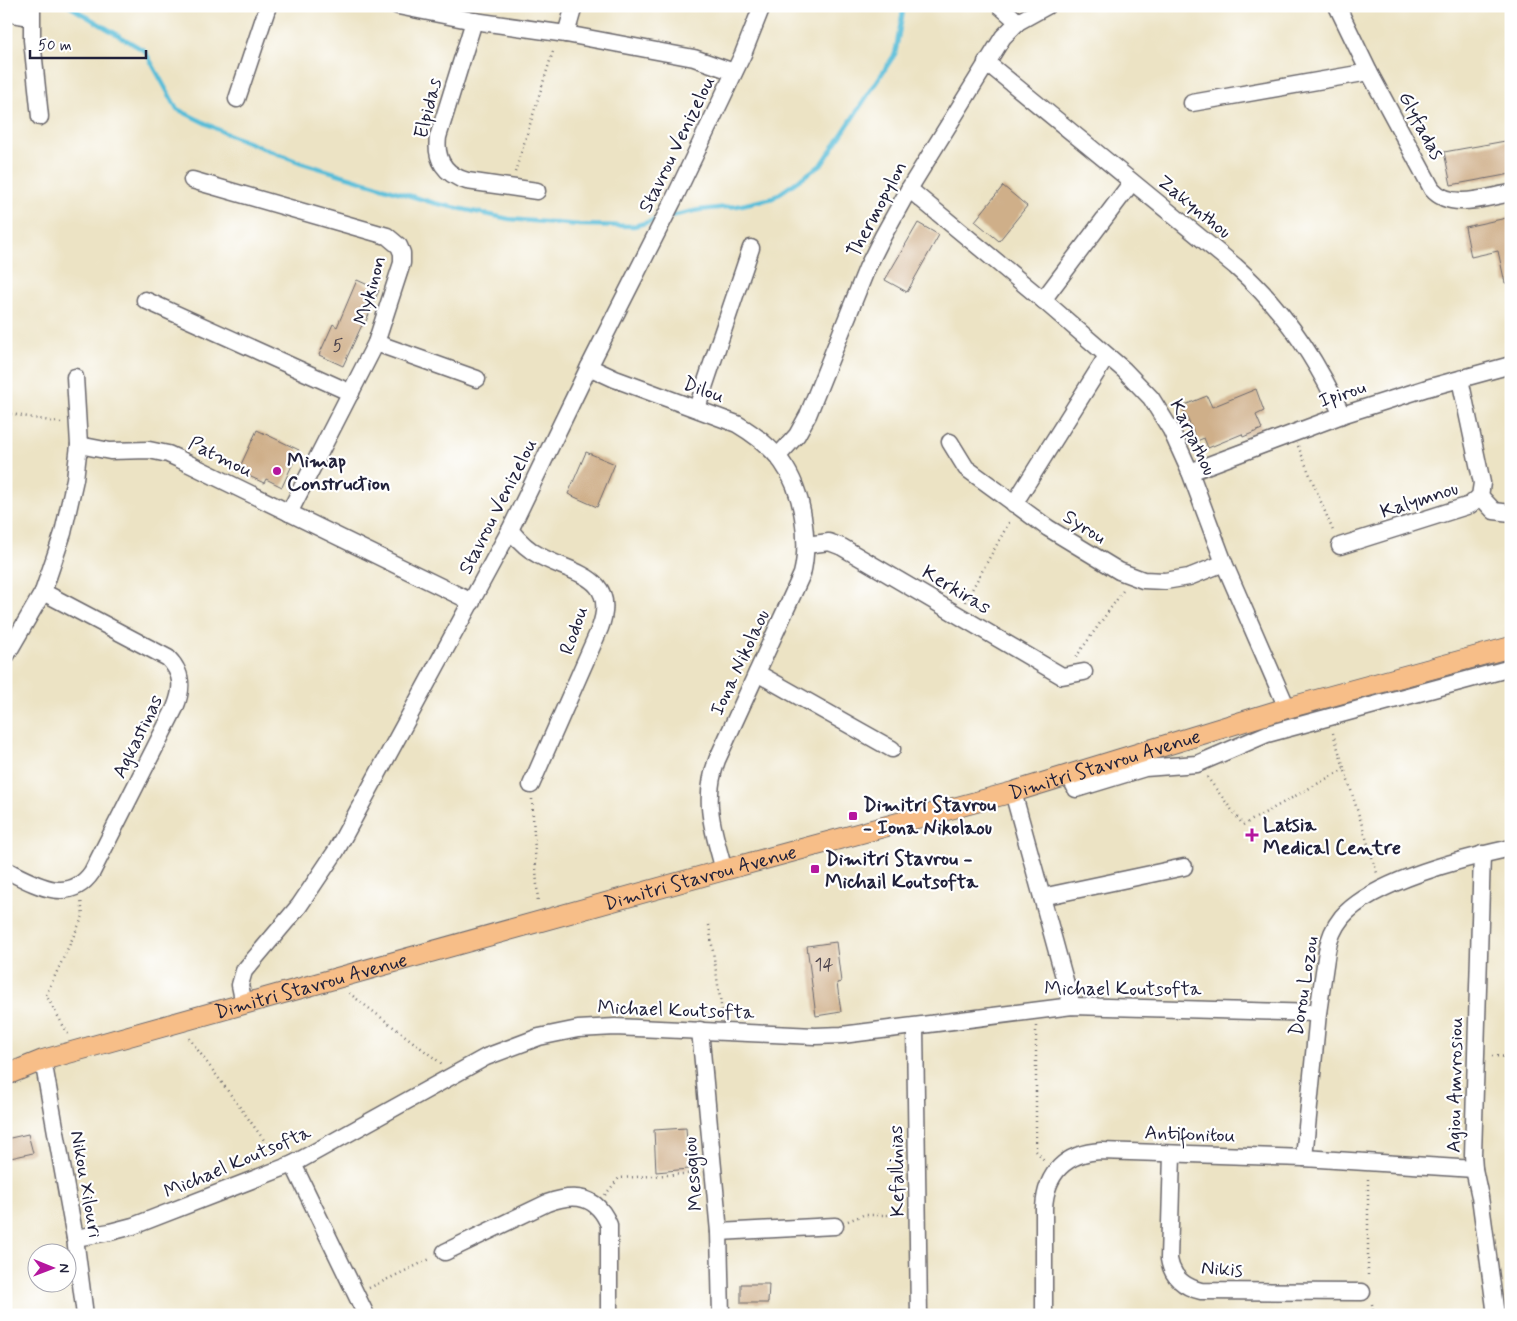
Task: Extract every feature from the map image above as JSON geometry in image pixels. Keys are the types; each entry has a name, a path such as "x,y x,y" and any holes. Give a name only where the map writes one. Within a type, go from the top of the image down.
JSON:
{"main road":[{"name":"Dimitri Stavrou Avenue","path":"6,1075 43,1060 724,870 1012,792 1287,708 1511,647"}],"street":[{"path":"237,99 268,6"},
{"path":"398,6 474,21 562,33 694,58 734,72"},
{"path":"562,33 574,6"},
{"name":"Stavrou Venizelou","path":"244,1004 240,985 244,970 281,928 318,880 510,530 589,367 673,201 734,72 762,6"},
{"path":"1000,6 1018,22"},
{"name":"Thermopylon","path":"778,456 797,435 808,415 867,268 909,189 1003,37 1018,22 1047,6"},
{"name":"Glyfadas","path":"1337,6 1369,72 1432,189 1443,199 1457,202 1511,193"},
{"path":"6,13 31,12 40,117"},
{"name":"Elpidas","path":"474,21 438,137 438,155 444,168 457,178 537,191"},
{"name":"Zakynthou","path":"986,62 1235,266 1271,301 1314,361 1342,415"},
{"path":"1192,104 1369,72"},
{"name":"Mykinon","path":"192,180 387,236 399,246 402,253 402,263 376,343 289,513"},
{"path":"1043,300 1132,182"},
{"name":"Karpathou","path":"909,189 1043,300 1124,370 1151,398 1171,430 1190,472 1224,563 1287,708"},
{"path":"697,408 751,248"},
{"path":"145,300 351,393"},
{"path":"376,343 477,379"},
{"path":"1016,505 1107,356"},
{"name":"Ipirou","path":"1190,472 1342,415 1427,388 1511,365"},
{"name":"Dilou","path":"589,367 615,379 697,408 742,427 764,441 790,472"},
{"path":"6,656 43,592 65,525 79,445 75,377"},
{"name":"Kalymnou","path":"1340,546 1470,505 1480,496 1482,482 1460,379"},
{"name":"Syrou","path":"950,442 966,468 1016,505 1109,566 1133,577 1153,580 1178,579 1199,574 1224,563"},
{"name":"Patmou","path":"79,445 110,451 149,450 168,454 472,602"},
{"name":"Iona Nikolaou","path":"724,870 710,817 709,786 717,760 800,579 804,565 806,545 801,506 790,472"},
{"path":"1480,496 1494,511 1511,513"},
{"name":"Rodou","path":"510,530 520,542 533,552 588,578 599,587 604,599 604,613 600,628 531,785"},
{"name":"Kerkiras","path":"806,545 829,542 850,550 1062,676"},
{"name":"Agkastinas","path":"43,592 168,658 177,669 181,683 178,701 166,726 92,872 79,886"},
{"path":"1069,775 1076,789 1145,768 1197,764 1267,734 1511,668"},
{"path":"1062,676 1084,672"},
{"path":"757,673 892,749"},
{"path":"1012,792 1072,1006"},
{"name":"Dorou Lozou","path":"1304,1158 1318,1013 1327,951 1333,932 1343,916 1351,908 1371,895 1429,870 1482,854 1511,848"},
{"name":"Agiou Amvrosiou","path":"1482,854 1474,1169 1496,1315"},
{"path":"1042,897 1184,867"},
{"path":"6,870 48,889 67,890 79,886"},
{"name":"Michael Koutsofta","path":"75,1238 133,1226 289,1166 504,1049 558,1032 615,1027 833,1036 1072,1006 1318,1013"},
{"name":"Kefallinias","path":"915,1027 919,1315"},
{"name":"Mesogiou","path":"700,1030 719,1232 721,1315"},
{"name":"Nikou Xilouri","path":"43,1060 75,1238 85,1315"},
{"name":"Antifonitou","path":"1044,1315 1044,1199 1048,1186 1060,1166 1074,1157 1091,1152 1172,1154 1304,1158 1474,1169"},
{"name":"Nikis","path":"1172,1154 1169,1258 1173,1271 1184,1284 1201,1291 1362,1292"},
{"path":"289,1166 366,1315"},
{"path":"445,1252 556,1200 572,1196 580,1197 596,1205 606,1218 610,1230 609,1315"},
{"path":"719,1232 835,1226"}],"path":[{"path":"510,187 562,33"},
{"path":"6,413 65,424 79,445"},
{"path":"1293,434 1340,546"},
{"path":"958,614 1016,505"},
{"path":"1062,676 1133,577"},
{"path":"1328,718 1382,890"},
{"path":"1197,764 1243,825 1344,768"},
{"path":"531,785 540,922"},
{"path":"78,1051 46,996 84,916 79,886"},
{"path":"709,925 726,1032"},
{"path":"332,980 455,1074"},
{"path":"1036,1010 1036,1151 1055,1173"},
{"path":"178,1023 289,1166"},
{"path":"1362,1292 1369,1287 1367,1162"},
{"path":"596,1205 619,1178 713,1172"},
{"path":"835,1226 863,1215 918,1215"},
{"path":"356,1295 445,1252"}],"building":[{"path":"1511,140 1511,174 1451,185 1444,152"},
{"path":"1003,186 1027,206 999,241 975,221"},
{"path":"1511,217 1511,283 1505,283 1498,251 1471,257 1465,227"},
{"path":"918,223 939,235 907,292 885,280"},
{"path":"357,280 379,290 364,326 362,325 343,366 319,355 333,324 337,327"},
{"path":"1256,389 1264,411 1256,415 1262,429 1243,437 1242,434 1208,448 1204,438 1197,441 1182,406 1207,396 1212,407"},
{"path":"257,430 299,450 282,487 266,479 264,483 238,471"},
{"path":"586,452 615,464 597,507 568,494"},
{"path":"836,942 841,982 837,983 841,1012 816,1016 807,946"},
{"path":"686,1128 689,1169 656,1172 654,1130"},
{"path":"28,1134 33,1153 6,1159 6,1139"},
{"path":"741,1284 769,1284 768,1303 741,1303"}],"waterway":[{"path":"69,6 145,51 177,109 227,134 299,162 434,203 509,219 579,225 634,226 659,219"},
{"path":"671,216 699,210 737,206 773,198 822,164 895,54 904,6"},
{"path":"1505,6 1511,14"}],"place":[{"name":"Mimap Construction","path":"277,471"},
{"name":"Dimitri Stavrou - Iona Nikolaou","path":"853,816"},
{"name":"Latsia Medical Centre","path":"1252,835"},
{"name":"Dimitri Stavrou - Michail Koutsofta","path":"815,869"}]}
